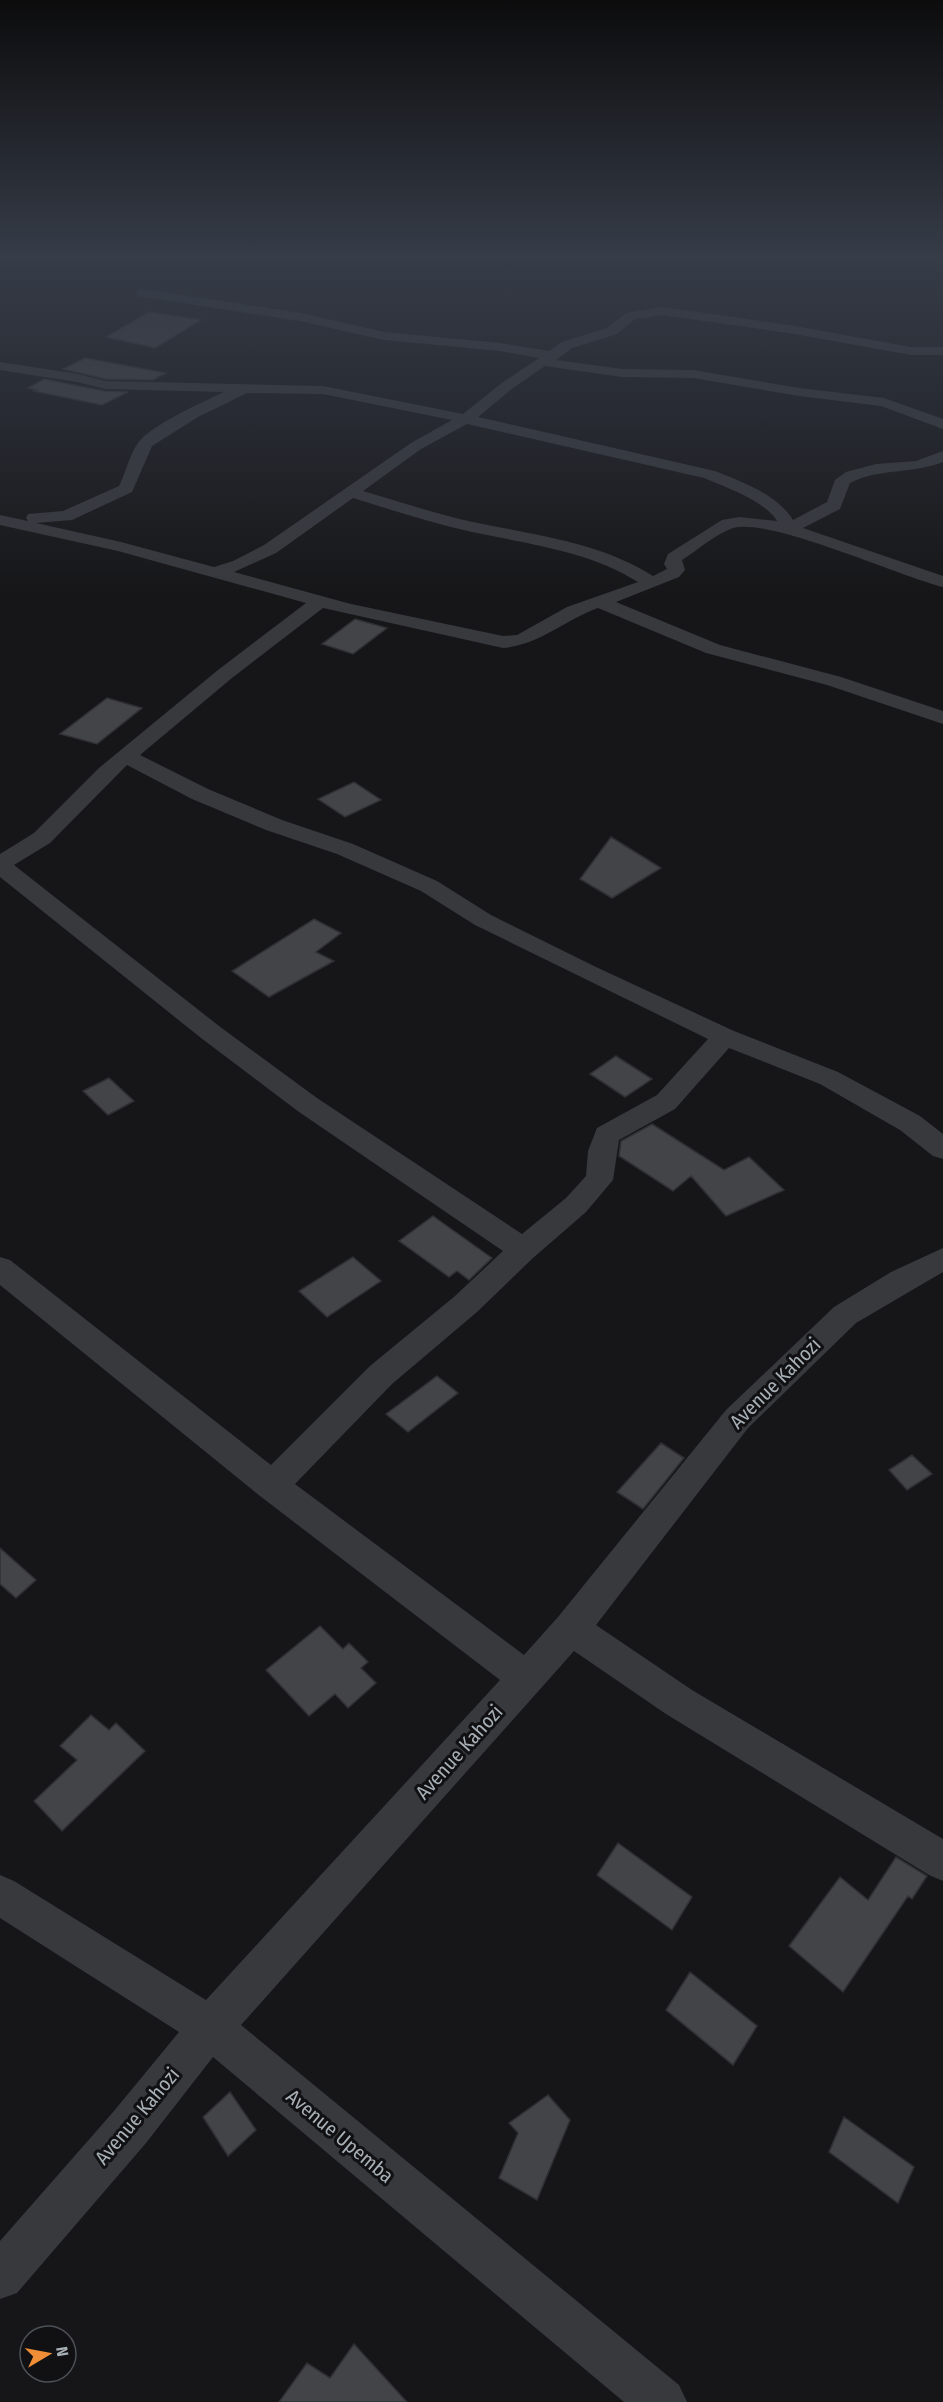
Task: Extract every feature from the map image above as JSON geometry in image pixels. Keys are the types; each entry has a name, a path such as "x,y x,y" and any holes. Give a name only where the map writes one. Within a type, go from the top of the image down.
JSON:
{"street":[{"path":"33,371 105,385 323,390 465,419 709,474 734,484 778,509 790,528"},
{"path":"214,572 239,565 270,549 416,446 465,419 529,371"},
{"path":"612,371 693,374 799,392 884,402 943,424"},
{"path":"0,520 66,516 118,494 126,489 130,482 142,448 148,440 229,394 245,388"},
{"path":"790,528 834,505 839,498 838,489 843,480 856,473 874,468 911,466 943,456"},
{"path":"911,466 943,477"},
{"path":"349,492 450,522 570,549 630,568 651,582"},
{"path":"0,520 62,532 320,601 491,640 513,642 539,633 559,617 673,573 674,558 717,529 739,522 790,528 943,582"},
{"path":"320,601 106,772 42,838 0,865 210,1032 308,1105 479,1218 523,1250"},
{"path":"600,602 713,649 834,681 943,718"},
{"path":"126,756 200,794 274,825 345,849 429,886 483,920 587,972 725,1037 829,1078 910,1123 943,1149"},
{"path":"272,1486 381,1375 466,1304 523,1250 576,1205 599,1180 602,1151 607,1135 666,1102 725,1037"},
{"name":"Avenue Kahozi","path":"0,2276 130,2127 210,2027 571,1629 736,1419 845,1315 902,1280 943,1259"},
{"path":"0,1268 272,1486 526,1678"},
{"path":"571,1629 679,1702 943,1860"},
{"name":"Avenue Upemba","path":"0,1895 210,2027 662,2402"}],"building":[{"path":"72,371 166,373 153,380 105,379"},
{"path":"44,379 104,391 128,392 102,405 28,388"},
{"path":"355,619 387,628 353,654 322,644"},
{"path":"107,698 142,708 97,744 60,734"},
{"path":"354,782 381,800 345,817 318,799"},
{"path":"611,837 661,868 612,898 580,879"},
{"path":"314,919 341,933 316,952 334,961 269,997 232,971"},
{"path":"616,1056 652,1079 625,1097 590,1074"},
{"path":"109,1078 134,1101 108,1115 83,1091"},
{"path":"652,1124 724,1170 749,1157 784,1190 726,1216 691,1176 673,1191 619,1156 621,1141"},
{"path":"433,1216 492,1258 469,1280 457,1271 449,1277 399,1241"},
{"path":"353,1257 381,1281 327,1317 299,1291"},
{"path":"437,1376 458,1393 408,1432 386,1414"},
{"path":"661,1443 684,1458 643,1509 617,1492"},
{"path":"912,1455 932,1474 907,1490 889,1470"},
{"path":"0,1548 36,1580 16,1598 0,1584"},
{"path":"320,1626 343,1649 349,1643 368,1662 361,1668 376,1683 348,1708 335,1694 309,1716 266,1670"},
{"path":"91,1715 109,1730 116,1723 145,1751 62,1831 34,1801 77,1760 60,1746"},
{"path":"618,1843 692,1897 672,1930 597,1875"},
{"path":"896,1857 927,1876 912,1899 908,1896 843,1992 789,1946 840,1877 868,1900"},
{"path":"690,1972 757,2026 733,2065 666,2010"},
{"path":"230,2092 256,2130 228,2156 203,2117"},
{"path":"548,2095 570,2120 537,2200 499,2178 518,2133 509,2123"},
{"path":"844,2117 914,2167 898,2203 829,2152"},
{"path":"354,2344 407,2402 279,2402 307,2363 330,2378"}]}
